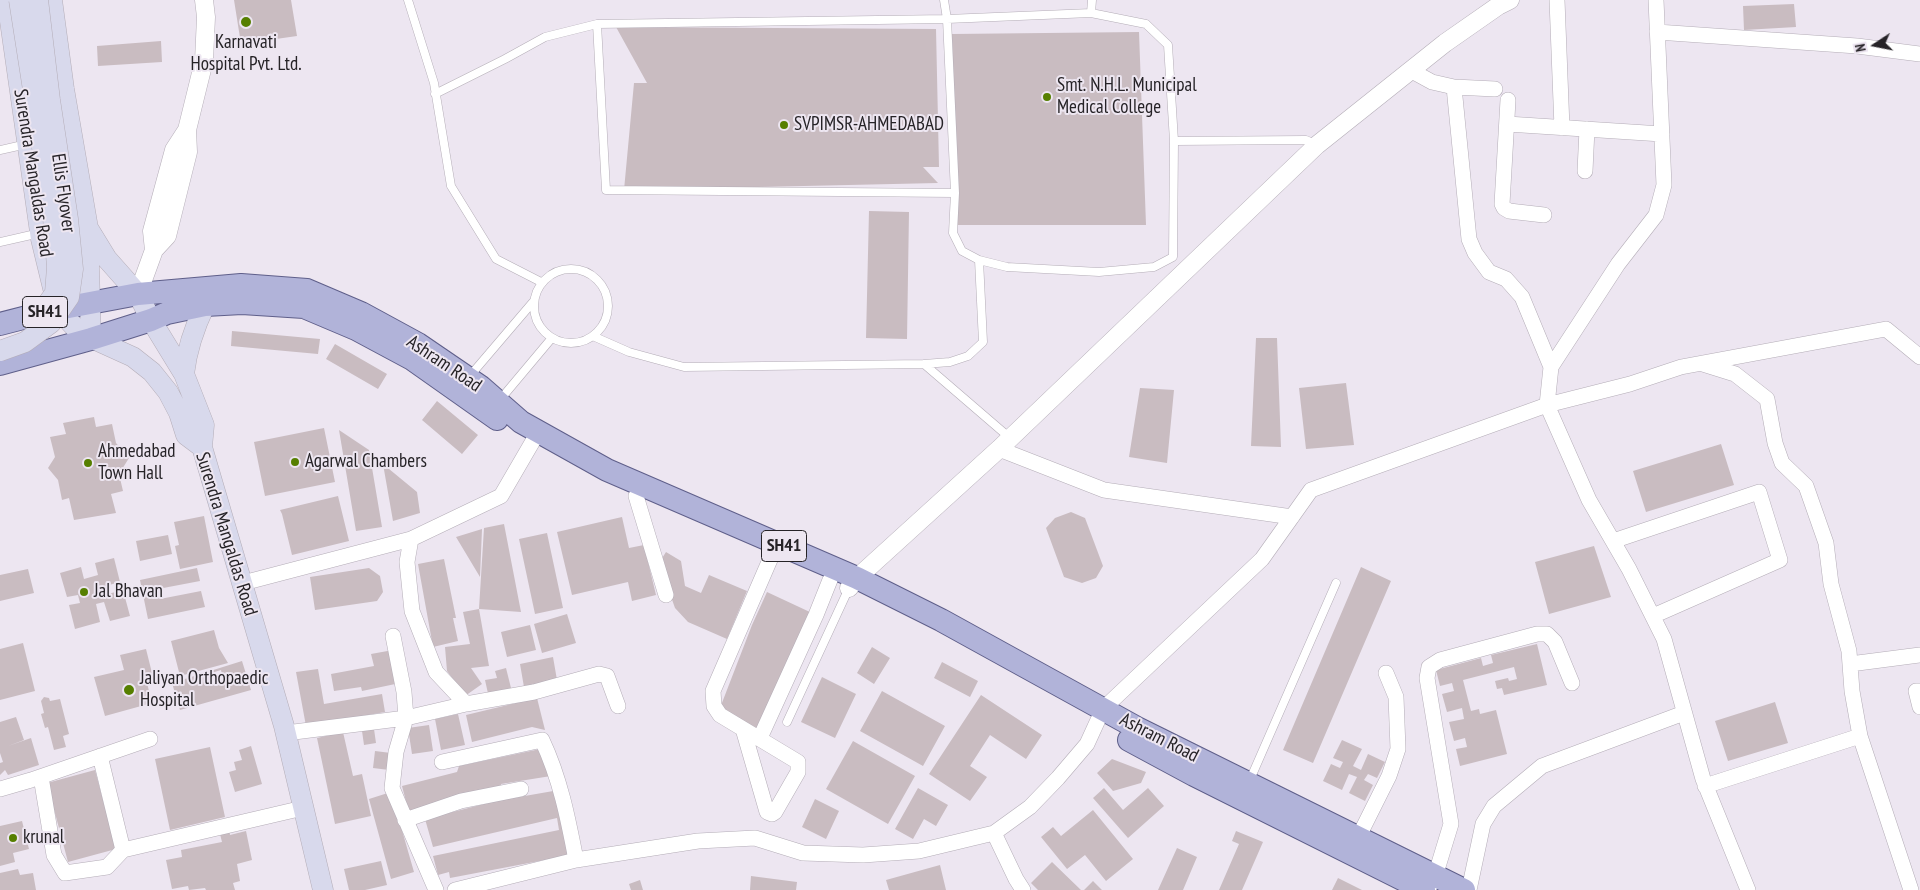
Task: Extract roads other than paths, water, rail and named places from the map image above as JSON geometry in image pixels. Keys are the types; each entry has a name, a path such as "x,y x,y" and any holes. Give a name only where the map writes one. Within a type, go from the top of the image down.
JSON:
{"main road":[{"name":"Surendra Mangaldas Road","path":"7,0 40,232 58,309 80,333 132,357 152,372 168,392 179,413 186,435 202,447 286,733 323,890"},
{"name":"Ellis Flyover","path":"0,337 15,332 39,316 55,293 58,267 53,218 34,104 20,0"},
{"name":"Ellis Flyover","path":"0,351 25,342 51,323 69,297 73,269 38,0"},
{"path":"52,0 64,89 88,228 92,339"},
{"path":"88,228 107,259 138,294 151,320 184,374 204,425 202,447"},
{"name":"Ashram Road","path":"0,324 90,302 138,294 241,285 306,290 361,313 418,344 468,378 494,408"},
{"name":"Ashram Road","path":"0,364 92,339 167,313 205,305 242,302 304,307 356,329 412,359 520,422 537,437 601,481 772,555 845,582 950,625 1203,779 1430,886 1464,890"},
{"path":"184,374 188,347 205,305"},
{"name":"Ashram Road","path":"537,437 845,582"},
{"name":"Ashram Road","path":"1100,716 1248,783 1358,838 1430,886"}],"street":[{"path":"138,294 154,250 152,231 171,159 174,150 187,130 204,61 206,17 204,0"},
{"path":"760,738 816,615 845,582 1004,444 1317,145 1453,37 1498,6 1510,0"},
{"path":"1557,0 1562,128"},
{"path":"1550,367 1618,264 1656,215 1664,185 1656,0"},
{"path":"1657,32 1857,46 1920,54"},
{"path":"1410,70 1432,82 1454,87 1495,89"},
{"path":"1454,87 1469,239 1475,253 1489,272 1506,279 1522,298 1550,367 1547,405 1589,500 1664,639 1705,786 1748,890"},
{"path":"1508,100 1502,204 1509,211 1544,215"},
{"path":"1507,124 1662,134"},
{"path":"1585,171 1587,129"},
{"path":"455,890 576,860 698,841 755,838 803,853 862,855 919,852 994,833 1030,807 1087,744 1100,716 1262,559 1311,490 1547,405 1630,384 1681,367 1886,329 1917,352"},
{"path":"1702,363 1735,374 1767,399 1775,443 1782,463 1806,486 1826,543 1831,584 1849,651 1852,691 1860,736 1911,890"},
{"path":"243,583 411,539 501,496 537,437"},
{"path":"1004,444 1104,490 1292,517"},
{"path":"1612,541 1759,492 1780,560 1653,616"},
{"path":"636,496 666,594"},
{"path":"411,539 406,562 412,611 436,672 466,704"},
{"path":"743,728 769,814 774,812 798,772 799,766 794,759 717,712 712,700 713,691 772,555"},
{"path":"1430,886 1451,824 1427,678 1429,667 1440,660 1537,634 1547,634 1555,642 1572,683"},
{"path":"393,636 404,692 406,718 396,752 392,788 436,890"},
{"path":"1850,664 1920,655"},
{"path":"286,733 406,718 466,704 534,692 598,674 607,676 618,706"},
{"path":"1358,838 1389,776 1398,749 1396,696 1386,674"},
{"path":"1920,691 1916,691 1920,707"},
{"path":"1468,890 1483,824 1494,806 1542,766 1684,713"},
{"path":"1705,786 1860,736"},
{"path":"0,789 150,739"},
{"path":"442,762 542,740 553,762 566,808 576,860"},
{"path":"100,756 123,850"},
{"path":"41,776 54,855 65,873 106,867 123,850 304,808"},
{"path":"405,820 461,801 521,789"},
{"path":"994,833 1023,890"}],"lane":[{"path":"408,0 435,94 451,186 496,259 541,282"},
{"path":"435,94 545,37 597,24 947,18 1092,13 1146,24 1168,44 1174,141 1173,257 1154,268 1099,272 1007,267 979,260 962,250 953,233 955,193 947,18 944,0"},
{"path":"1092,0 1092,13"},
{"path":"597,24 606,190 955,193"},
{"path":"1174,141 1306,140 1317,145"},
{"path":"0,150 27,144"},
{"path":"0,242 40,232"},
{"path":"595,336 629,352 684,367 924,364 950,362 968,356 983,342 979,260"},
{"path":"468,378 533,302 541,282 558,270 579,269 598,279 608,298 607,319 595,336 573,345 551,339 536,323 533,302"},
{"path":"494,408 551,339"},
{"path":"924,364 1004,444"},
{"path":"787,722 845,582"},
{"path":"1248,783 1336,583"}],"place":[{"name":"Karnavati Hospital Pvt. Ltd.","path":"246,22"},
{"name":"Smt. N.H.L. Municipal Medical College","path":"1047,97"},
{"name":"SVPIMSR-AHMEDABAD","path":"784,125"},
{"name":"Agarwal Chambers","path":"295,462"},
{"name":"Ahmedabad Town Hall","path":"88,463"},
{"name":"Jal Bhavan","path":"84,592"},
{"name":"Jaliyan Orthopaedic Hospital","path":"129,690"},
{"name":"krunal","path":"13,838"}]}
